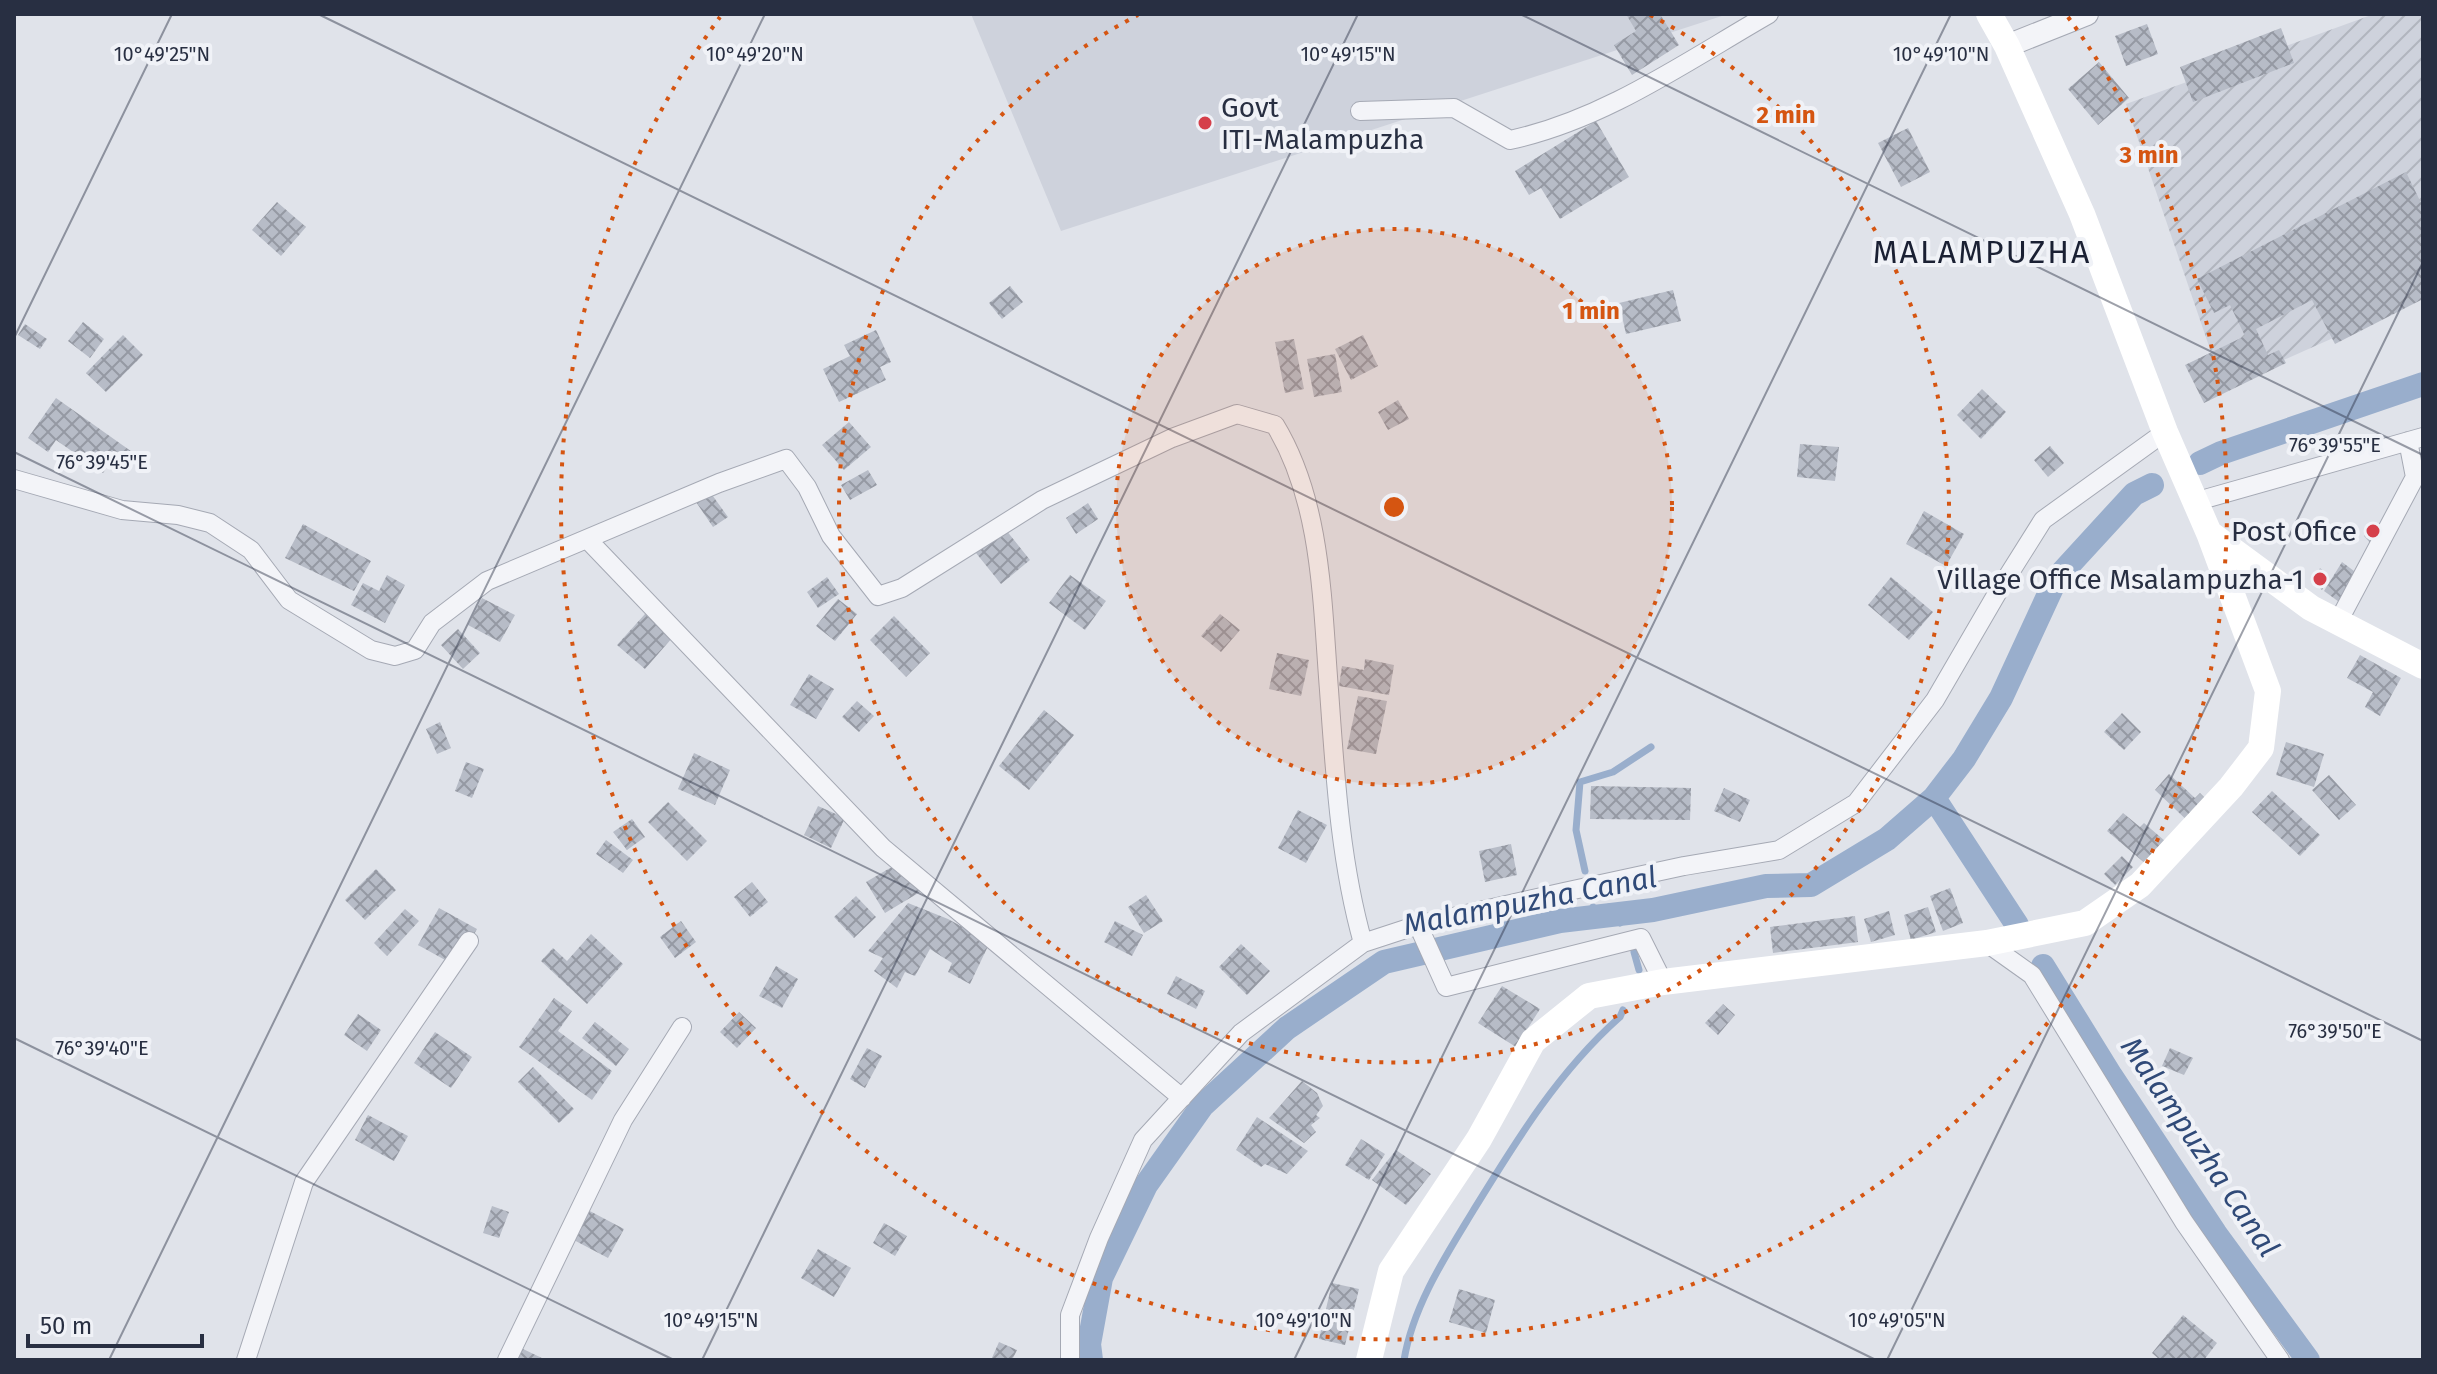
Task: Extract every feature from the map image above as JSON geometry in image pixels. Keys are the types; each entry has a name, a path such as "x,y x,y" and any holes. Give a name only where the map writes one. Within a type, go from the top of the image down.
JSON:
{"main road":[{"path":"1369,1360 1391,1271 1479,1139 1533,1041 1589,996 1663,982 1987,943 2085,923 2140,885 2231,787 2261,748 2268,691 2209,533 2165,432 2082,214 2007,46 1989,14"},
{"path":"2209,533 2311,608 2423,666"}],"street":[{"path":"1360,111 1454,108 1510,140 1533,135 1620,100 1769,14"},
{"path":"2007,46 2087,14"},
{"path":"14,479 122,510 178,515 210,523 251,550 289,600 371,650 395,656 415,650 432,623 487,581 719,483 786,459 807,487 831,536 878,596 902,588 1042,500 1172,438 1237,414 1275,425 1290,450 1307,506 1315,551 1351,902 1363,943"},
{"path":"1070,1360 1070,1315 1099,1238 1143,1140 1241,1033 1363,943 1418,925 1684,866 1779,850 1856,803 1935,700 2043,520 2165,432"},
{"path":"2194,502 2415,439 2415,477 2338,622"},
{"path":"588,540 883,848 1182,1098"},
{"path":"1418,925 1446,987 1641,938 1663,982"},
{"path":"246,1360 304,1182 469,941"},
{"path":"1987,943 2032,975 2184,1222 2280,1360"},
{"path":"507,1360 623,1120 682,1027"}],"shaded area":[{"name":"Govt ITI-Malampuzha","path":"971,14 1728,14 1061,231"},
{"path":"2374,14 2423,14 2423,298 2223,387 2126,104"}],"building":[{"path":"1626,14 1660,14 1679,45 1632,75 1614,45 1636,31"},
{"path":"2147,24 2158,54 2126,66 2115,36"},
{"path":"2281,28 2294,63 2193,102 2180,67"},
{"path":"2099,62 2129,98 2098,125 2068,89"},
{"path":"1596,121 1629,177 1560,219 1541,188 1529,195 1515,171"},
{"path":"1908,128 1930,172 1901,187 1878,143"},
{"path":"2406,172 2423,207 2423,299 2335,344 2312,300 2256,329 2268,355 2279,350 2286,363 2204,403 2185,365 2245,336 2230,305 2214,313 2197,279"},
{"path":"277,202 306,227 281,256 252,230"},
{"path":"1010,286 1023,302 1002,319 989,303"},
{"path":"1673,290 1681,321 1626,334 1619,303"},
{"path":"83,322 104,339 90,358 68,341"},
{"path":"25,324 47,339 40,349 18,335"},
{"path":"876,330 891,362 880,367 886,380 839,402 823,369 850,356 844,345"},
{"path":"123,335 143,355 106,392 86,373"},
{"path":"1363,335 1378,366 1351,380 1335,349"},
{"path":"1294,339 1304,389 1285,393 1275,342"},
{"path":"1335,354 1342,392 1314,397 1307,359"},
{"path":"1982,389 2006,412 1981,439 1957,415"},
{"path":"56,398 135,454 127,464 116,456 103,473 56,440 48,452 28,438"},
{"path":"1398,400 1409,419 1388,430 1378,412"},
{"path":"849,422 871,447 844,470 822,445"},
{"path":"1800,444 1839,447 1835,481 1797,477"},
{"path":"2050,446 2064,463 2048,477 2034,460"},
{"path":"868,470 877,485 850,500 841,485"},
{"path":"710,492 728,517 713,527 696,502"},
{"path":"1088,503 1098,519 1076,534 1066,518"},
{"path":"1924,511 1964,534 1946,566 1906,544"},
{"path":"2371,523 2385,534 2373,546 2364,536"},
{"path":"303,524 371,561 354,591 285,558"},
{"path":"1006,530 1030,560 1001,584 976,553"},
{"path":"2342,562 2366,580 2346,607 2324,591"},
{"path":"2320,568 2329,576 2322,590 2313,581"},
{"path":"387,575 405,585 385,623 351,605 363,583 379,591"},
{"path":"1070,575 1106,601 1085,630 1049,603"},
{"path":"827,577 839,594 818,608 807,592"},
{"path":"1891,577 1933,612 1909,640 1868,605"},
{"path":"482,598 515,615 500,642 468,625"},
{"path":"838,599 857,614 835,641 816,626"},
{"path":"645,614 672,638 645,669 617,645"},
{"path":"1220,614 1240,630 1221,652 1201,636"},
{"path":"894,616 930,653 906,677 870,640"},
{"path":"458,629 480,653 463,669 441,645"},
{"path":"1277,653 1309,660 1301,696 1269,689"},
{"path":"2360,655 2401,678 2380,716 2365,707 2373,692 2347,678"},
{"path":"1365,659 1394,665 1389,695 1339,686 1342,666 1364,670"},
{"path":"809,674 834,689 816,719 790,705"},
{"path":"1358,696 1387,701 1376,754 1347,749"},
{"path":"857,701 874,716 859,732 842,717"},
{"path":"1044,710 1074,735 1029,790 999,766"},
{"path":"2122,713 2141,732 2124,750 2104,732"},
{"path":"440,722 451,748 437,754 426,729"},
{"path":"2286,742 2324,754 2314,787 2276,775"},
{"path":"694,753 730,770 715,805 678,789"},
{"path":"466,762 484,769 472,798 455,791"},
{"path":"2169,774 2195,798 2200,793 2213,806 2194,827 2155,790"},
{"path":"2329,775 2356,805 2339,820 2312,790"},
{"path":"1591,786 1691,788 1690,820 1590,819"},
{"path":"1724,788 1750,800 1740,822 1714,811"},
{"path":"2272,791 2320,835 2300,856 2252,812"},
{"path":"668,802 707,841 687,861 648,822"},
{"path":"818,806 845,818 831,848 804,835"},
{"path":"1298,810 1327,825 1306,863 1278,848"},
{"path":"2123,813 2140,827 2144,823 2172,847 2153,870 2107,831"},
{"path":"632,819 645,837 627,850 613,832"},
{"path":"606,840 633,860 623,873 596,854"},
{"path":"1511,844 1517,875 1485,882 1479,851"},
{"path":"2122,856 2133,867 2115,885 2104,874"},
{"path":"902,861 920,892 885,913 866,882"},
{"path":"376,869 396,890 365,920 345,900"},
{"path":"752,882 768,902 750,917 734,897"},
{"path":"1950,888 1963,923 1943,931 1930,896"},
{"path":"1146,895 1163,921 1144,933 1128,907"},
{"path":"856,896 876,917 854,938 834,917"},
{"path":"908,903 948,919 990,942 970,984 948,972 952,963 930,949 915,976 905,972 897,988 874,971 883,958 868,951"},
{"path":"1928,907 1936,932 1911,940 1904,915"},
{"path":"439,908 477,929 456,966 418,945"},
{"path":"405,909 419,921 387,956 374,943"},
{"path":"1889,911 1895,935 1871,942 1864,919"},
{"path":"1855,916 1858,942 1773,953 1770,927"},
{"path":"681,921 696,942 675,958 660,937"},
{"path":"1115,921 1143,935 1132,956 1104,942"},
{"path":"591,934 623,964 587,1004 541,961 553,948 567,961"},
{"path":"1241,944 1270,971 1247,995 1219,967"},
{"path":"776,966 798,979 782,1008 759,996"},
{"path":"1176,976 1205,991 1196,1009 1167,994"},
{"path":"1502,986 1540,1009 1516,1047 1478,1023"},
{"path":"554,998 572,1011 558,1031 612,1071 592,1100 519,1047"},
{"path":"1723,1004 1735,1015 1718,1035 1705,1023"},
{"path":"739,1012 756,1028 737,1048 720,1032"},
{"path":"358,1014 381,1030 367,1051 344,1035"},
{"path":"595,1022 629,1049 616,1066 582,1038"},
{"path":"435,1032 472,1057 451,1088 414,1063"},
{"path":"867,1048 882,1056 865,1088 850,1079"},
{"path":"2170,1048 2193,1058 2184,1075 2162,1066"},
{"path":"533,1067 574,1109 559,1123 518,1082"},
{"path":"1302,1081 1317,1093 1323,1106 1316,1115 1320,1118 1311,1125 1316,1132 1304,1143 1269,1118"},
{"path":"368,1115 408,1136 394,1161 355,1140"},
{"path":"1257,1117 1308,1151 1287,1174 1265,1164 1261,1167 1236,1150"},
{"path":"1361,1139 1385,1154 1369,1180 1345,1165"},
{"path":"1396,1150 1431,1174 1406,1205 1372,1180"},
{"path":"492,1206 509,1212 499,1238 483,1233"},
{"path":"586,1209 624,1229 608,1258 570,1238"},
{"path":"884,1223 907,1236 895,1256 873,1243"},
{"path":"818,1249 851,1268 834,1297 801,1278"},
{"path":"1332,1283 1359,1289 1345,1345 1319,1339"},
{"path":"1459,1289 1495,1300 1486,1333 1449,1322"},
{"path":"2183,1315 2217,1343 2204,1360 2160,1360 2152,1353"},
{"path":"999,1342 1017,1350 1012,1360 991,1360"},
{"path":"521,1348 546,1360 516,1360"}],"waterway":[{"name":"Malampuzha Canal","path":"2200,463 2221,453 2423,384"},
{"name":"Malampuzha Canal","path":"1091,1360 1089,1344 1101,1278 1146,1185 1202,1106 1287,1028 1384,962 1560,921 1653,910 1766,886 1811,885 1887,839 1934,798 1964,759 2001,698 2056,579 2134,494 2152,485"},
{"path":"1585,871 1576,830 1580,782 1613,772 1651,747"},
{"name":"Malampuzha Canal","path":"1934,798 2017,925"},
{"path":"1593,907 1593,910 1610,907 1620,923"},
{"path":"1634,952 1639,970"},
{"name":"Malampuzha Canal","path":"2043,966 2111,1076 2215,1233 2308,1360"},
{"path":"1404,1360 1408,1340 1431,1282 1489,1185 1558,1084 1623,1010"}],"place":[{"name":"Govt ITI-Malampuzha","path":"1205,123"},
{"name":"Post Ofice","path":"2373,531"},
{"name":"Village Office Msalampuzha-1","path":"2320,579"}],"district":[{"name":"MALAMPUZHA","path":"1982,252"}]}
